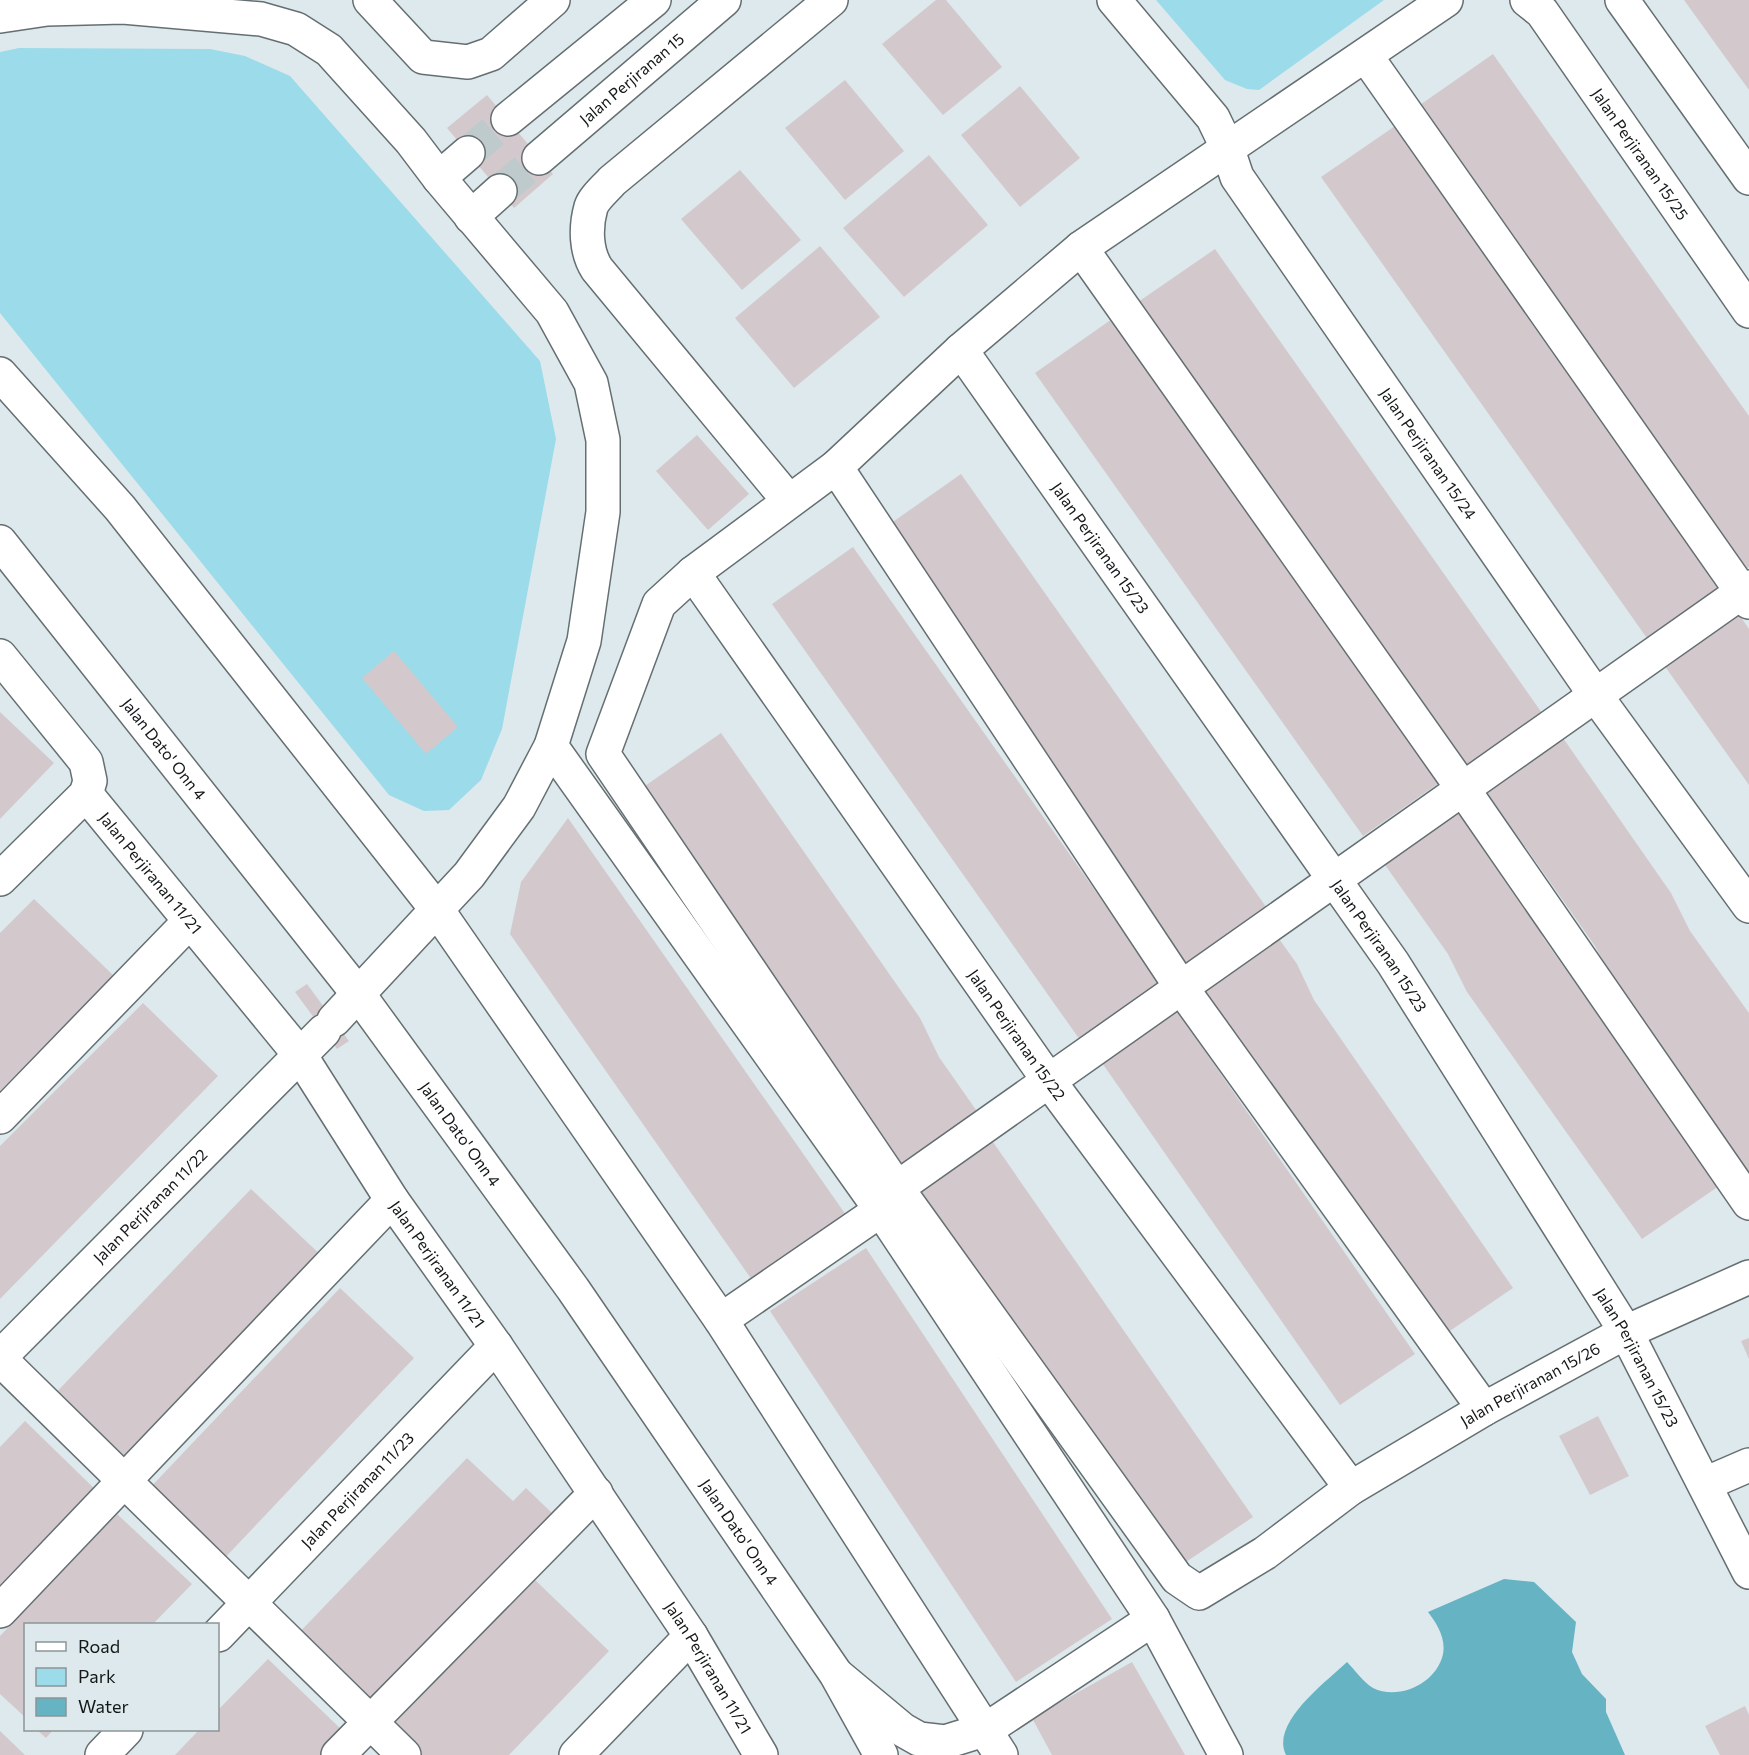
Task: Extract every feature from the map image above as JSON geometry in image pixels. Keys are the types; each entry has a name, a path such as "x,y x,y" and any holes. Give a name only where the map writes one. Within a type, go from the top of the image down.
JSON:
{"street":[{"path":"370,0 423,57 468,62 490,54 553,0"},
{"path":"508,119 654,0"},
{"name":"Jalan Perjiranan 15","path":"539,158 724,0"},
{"path":"789,501 597,269 589,256 588,236 591,205 612,181 831,0"},
{"name":"Jalan Perjiranan 15/24","path":"1114,0 1213,118 1227,147 1237,177 1596,696 1749,906"},
{"path":"1226,1755 1154,1619 889,1199 603,754 659,604 693,573 836,467 961,350 1081,248 1446,0"},
{"name":"Jalan Perjiranan 15/25","path":"1527,0 1542,12 1749,311"},
{"path":"1622,0 1749,178"},
{"name":"Jalan Perjiranan 11/22","path":"0,16 47,9 123,7 261,19 296,29 336,57 411,141 471,217 552,312 591,383 603,440 603,512 584,641 551,746 519,807 469,875 438,911 329,1025 0,1358"},
{"path":"721,1320 1049,1080 1596,696 1747,594 1366,56"},
{"path":"439,178 468,153"},
{"path":"471,217 500,191"},
{"path":"1081,248 1463,789 1749,1203"},
{"name":"Jalan Perjiranan 15/23","path":"961,350 1393,963 1626,1332 1749,1572"},
{"path":"0,374 120,508 438,911 721,1320 994,1742"},
{"path":"836,467 1181,987 1484,1409"},
{"name":"Jalan Dato' Onn 4","path":"0,542 358,995 573,1289 836,1674 881,1755"},
{"name":"Jalan Perjiranan 15/22","path":"693,573 1049,1080 1350,1488"},
{"path":"0,656 86,762 90,781 86,794 0,879"},
{"path":"551,746 889,1199"},
{"name":"Jalan Perjiranan 11/21","path":"86,794 189,922 300,1054 392,1200 496,1346 691,1636 761,1755"},
{"path":"0,1117 189,922"},
{"name":"Jalan Perjiranan 15/26","path":"889,1199 1178,1578 1199,1593 1264,1553 1350,1488 1484,1409 1626,1332 1749,1276"},
{"path":"0,1611 392,1200"},
{"name":"Jalan Perjiranan 11/23","path":"219,1634 496,1346"},
{"path":"0,1358 404,1755"},
{"path":"1705,1484 1749,1465"},
{"path":"338,1755 596,1493"},
{"path":"965,1755 994,1742 1154,1619"},
{"path":"576,1755 691,1636"},
{"path":"836,1674 903,1730 919,1739 945,1742 994,1742"},
{"path":"102,1755 125,1731"}],"green space":[{"path":"1156,0 1384,0 1259,90 1247,89 1225,80"},
{"path":"19,48 210,49 245,56 290,76 540,361 556,439 502,729 481,780 449,810 424,811 389,795 0,313 0,52"}],"water":[{"path":"1504,1579 1534,1582 1576,1622 1572,1652 1582,1674 1606,1699 1606,1712 1625,1755 1286,1755 1283,1743 1286,1730 1293,1717 1314,1692 1347,1662 1373,1688 1394,1692 1416,1687 1433,1673 1439,1664 1444,1648 1442,1637 1428,1612"}],"building":[{"path":"936,0 946,0 1002,67 943,115 882,44"},
{"path":"1684,0 1749,0 1749,90 1720,50"},
{"path":"1493,54 1749,416 1749,567 1744,571 1417,107"},
{"path":"845,80 904,151 845,200 785,128"},
{"path":"1020,86 1080,158 1020,207 961,135"},
{"path":"487,95 553,174 514,208 447,128"},
{"path":"1398,124 1726,587 1649,641 1321,177"},
{"path":"929,155 988,225 904,297 843,228"},
{"path":"740,170 801,240 742,290 681,219"},
{"path":"820,246 880,317 794,388 735,318"},
{"path":"1215,249 1542,713 1466,766 1138,302"},
{"path":"1112,319 1439,783 1363,836 1035,373"},
{"path":"697,435 749,494 708,530 656,471"},
{"path":"961,474 1269,911 1188,968 880,531"},
{"path":"853,547 1161,984 1080,1040 772,604"},
{"path":"1738,613 1749,629 1749,785 1664,665"},
{"path":"394,651 458,727 426,754 362,678"},
{"path":"0,712 54,763 0,819"},
{"path":"721,733 920,1018 939,1057 983,1120 903,1175 859,1111 840,1073 642,788"},
{"path":"1563,738 1671,893 1690,931 1749,1013 1749,1175 1614,984 1595,946 1486,791"},
{"path":"1459,809 1525,902 1544,939 1719,1186 1642,1239 1467,992 1448,954 1383,862"},
{"path":"568,818 846,1215 752,1280 510,934 521,882"},
{"path":"34,899 113,975 0,1091 0,933"},
{"path":"1277,936 1297,964 1314,1000 1513,1288 1438,1339 1238,1051 1222,1015 1202,987"},
{"path":"307,984 349,1041 337,1049 295,992"},
{"path":"143,1003 218,1076 0,1299 0,1146"},
{"path":"1175,1008 1415,1354 1340,1405 1100,1060"},
{"path":"993,1142 1253,1517 1177,1568 918,1194"},
{"path":"251,1189 327,1261 124,1475 47,1402"},
{"path":"866,1248 1112,1619 1016,1682 770,1311"},
{"path":"340,1288 414,1358 220,1563 145,1493"},
{"path":"1749,1338 1749,1359 1741,1341"},
{"path":"1598,1416 1629,1476 1590,1495 1559,1436"},
{"path":"25,1421 102,1496 0,1600 0,1447"},
{"path":"467,1458 513,1501 526,1488 553,1514 365,1708 293,1639"},
{"path":"117,1514 192,1584 154,1623 24,1623 24,1716 0,1694 0,1636"},
{"path":"534,1579 609,1651 509,1755 415,1755 388,1730"},
{"path":"268,1659 343,1731 320,1755 175,1755 198,1731 219,1731 219,1709"},
{"path":"1132,1662 1185,1755 1052,1755 1032,1718"},
{"path":"1745,1706 1749,1715 1749,1755 1720,1755 1705,1726"},
{"path":"0,1731 25,1755 0,1755"},
{"path":"38,1731 52,1731 46,1738"}],"tunnel":[{"path":"468,153 508,119"},
{"path":"500,191 539,158"}]}
